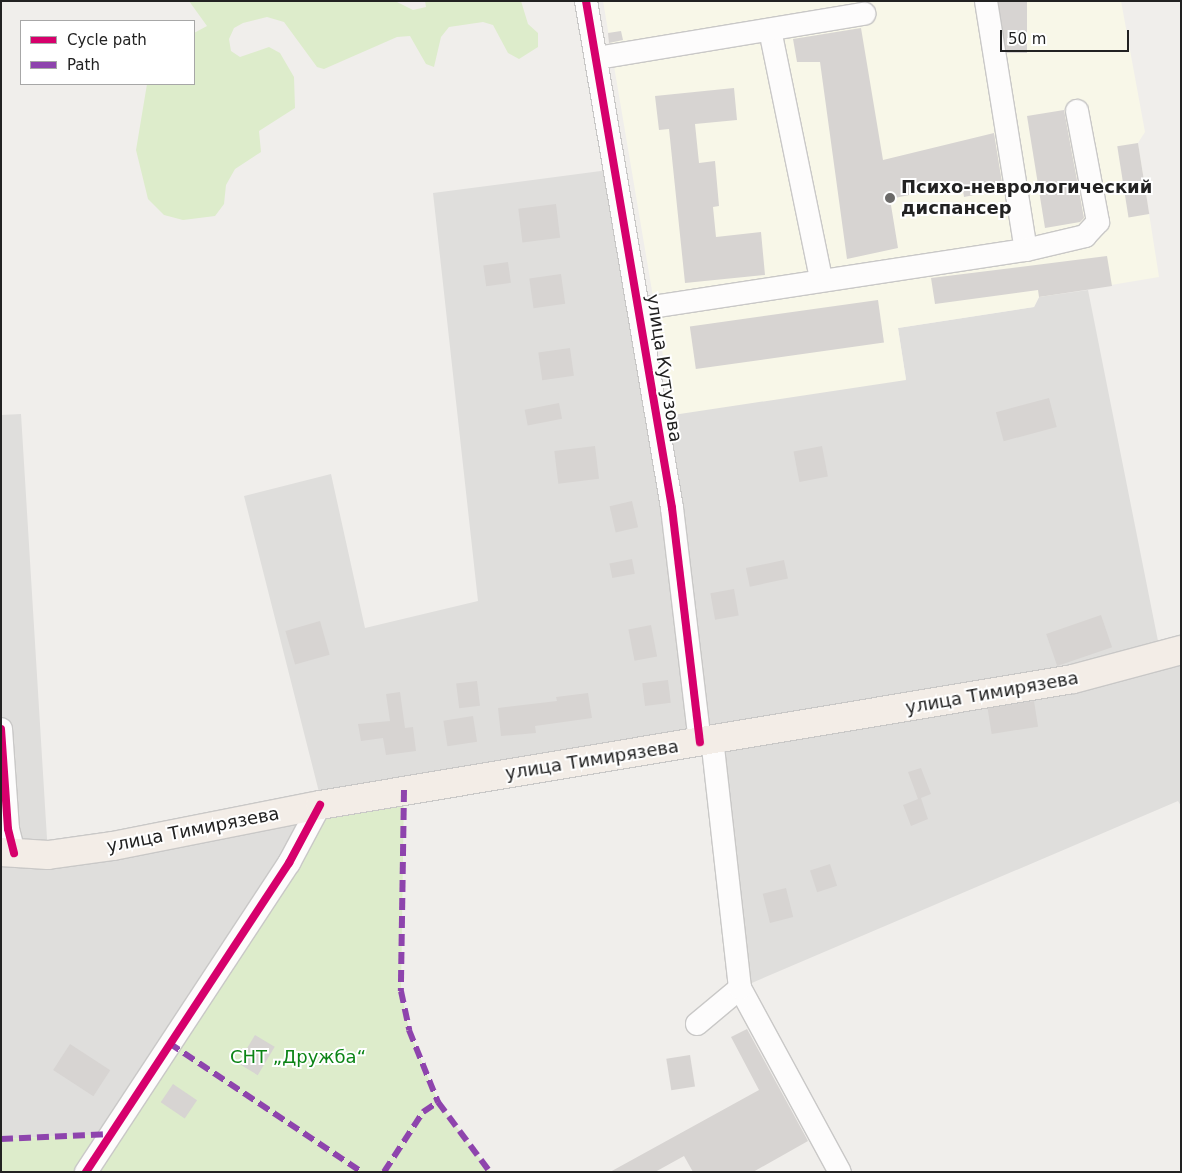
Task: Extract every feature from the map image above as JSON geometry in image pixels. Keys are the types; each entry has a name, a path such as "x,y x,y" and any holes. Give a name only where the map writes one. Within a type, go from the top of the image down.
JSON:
{"main road":[{"name":"улица Тимирязева","path":"8,852 48,855 113,846 320,805 1073,679 1181,650"}],"street":[{"name":"улица Кутузова","path":"586,1 672,508 740,988"},
{"path":"986,1 1026,250"},
{"path":"597,58 864,14"},
{"path":"770,30 821,279"},
{"path":"639,309 821,279 1026,250 1086,236 1098,222 1078,111"},
{"path":"1,729 8,852"},
{"path":"86,1172 289,863 320,805"},
{"path":"697,1024 740,988 840,1172"}],"shaded area":[{"name":"Психо-неврологический диспансер","path":"603,1 1121,1 1145,132 1138,143 1159,277 1039,297 1034,307 898,328 906,380 673,415"},
{"path":"616,169 657,416 906,379 898,328 1034,307 1039,297 1088,290 1161,656 1181,650 1181,806 1178,801 740,988 712,740 322,804 244,496 331,474 365,628 478,601 433,193"},
{"path":"21,414 48,855 320,805 111,1134 1,1139 1,415"}],"green space":[{"path":"189,1 395,1 413,10 426,7 425,1 521,1 528,24 538,33 538,47 519,59 508,53 493,25 483,22 449,27 441,37 434,67 426,64 410,36 397,37 324,69 317,67 284,22 267,17 243,23 234,28 229,39 231,51 240,57 269,47 280,53 294,77 295,108 259,131 261,152 235,169 226,185 224,204 215,216 183,220 164,215 148,199 136,150 147,85 195,85 195,32 207,26"},
{"name":"СНТ „Дружба“","path":"404,790 401,991 409,1030 438,1102 490,1172 1,1172 1,1139 111,1134 320,805"}],"building":[{"path":"999,1 1027,1 1027,53 999,53"},
{"path":"861,28 883,160 994,133 1003,189 964,197 962,184 890,199 898,248 847,259 820,62 797,62 793,39"},
{"path":"621,31 623,40 609,43 608,33"},
{"path":"734,88 737,120 695,124 699,163 715,161 719,206 713,207 716,237 761,232 765,275 685,283 669,129 659,130 655,96"},
{"path":"1064,110 1084,218 1080,222 1045,228 1027,116"},
{"path":"1138,143 1149,214 1129,217 1117,146"},
{"path":"556,204 560,238 522,242 518,209"},
{"path":"1107,256 1112,286 1039,297 1038,290 935,304 931,278"},
{"path":"508,262 511,283 486,286 483,265"},
{"path":"561,274 565,304 533,308 529,278"},
{"path":"878,300 884,343 696,369 690,326"},
{"path":"570,348 574,376 542,380 538,352"},
{"path":"1049,398 1057,427 1004,441 996,412"},
{"path":"559,403 562,419 528,425 525,410"},
{"path":"595,446 599,479 558,484 554,451"},
{"path":"822,446 828,476 799,482 794,452"},
{"path":"632,501 638,527 616,532 610,506"},
{"path":"632,559 635,574 612,578 609,563"},
{"path":"784,560 788,579 750,587 746,568"},
{"path":"734,589 739,616 715,620 710,593"},
{"path":"1101,615 1112,647 1057,666 1046,634"},
{"path":"320,621 330,655 295,665 285,631"},
{"path":"651,625 657,656 635,661 628,629"},
{"path":"668,680 671,703 645,706 642,683"},
{"path":"477,681 480,706 459,708 456,684"},
{"path":"400,692 405,728 413,727 416,751 386,755 383,738 361,741 358,724 390,721 386,694"},
{"path":"588,693 592,718 535,726 536,733 501,736 498,708 557,701 556,697"},
{"path":"1034,701 1038,727 992,734 988,708"},
{"path":"473,716 477,742 447,746 443,721"},
{"path":"921,768 931,794 921,798 928,819 911,826 903,805 918,799 908,772"},
{"path":"830,864 837,886 817,892 810,870"},
{"path":"786,888 793,917 770,923 763,894"},
{"path":"747,1029 808,1141 753,1172 693,1172 684,1156 655,1172 610,1172 759,1090 731,1037"},
{"path":"255,1035 275,1047 258,1075 238,1063"},
{"path":"70,1044 110,1070 93,1096 53,1070"},
{"path":"690,1055 695,1087 671,1090 666,1059"},
{"path":"173,1084 197,1100 185,1118 161,1102"}],"marked path":[{"path":"404,790 401,991 409,1030 438,1102 490,1172"},
{"path":"169,1043 362,1172"},
{"path":"384,1172 423,1112 438,1102"},
{"path":"1,1139 111,1134"}],"cycle path":[{"path":"586,1 672,508 700,742"},
{"path":"1,729 8,829 14,853"},
{"path":"86,1172 289,863 320,805"}],"place":[{"name":"Психо-неврологический диспансер","path":"890,198"}]}
